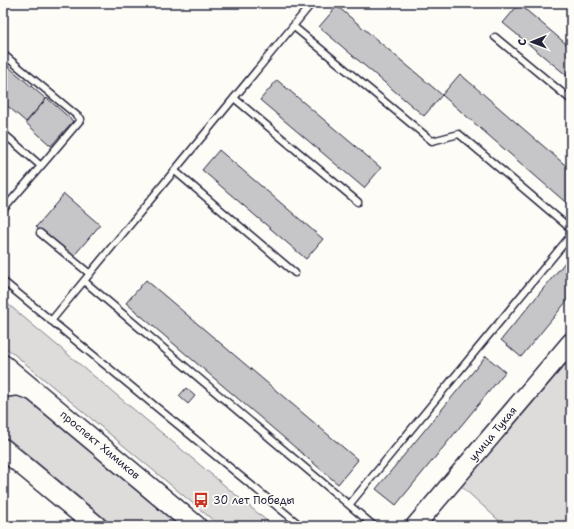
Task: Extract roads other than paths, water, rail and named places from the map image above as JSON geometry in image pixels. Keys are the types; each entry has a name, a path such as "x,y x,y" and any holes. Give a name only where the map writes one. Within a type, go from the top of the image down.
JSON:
{"main road":[{"name":"проспект Химиков","path":"3,365 196,526"},
{"path":"3,388 18,385 36,392"},
{"path":"3,449 96,526"}],"street":[{"name":"улица Тукая","path":"415,526 571,342"}],"lane":[{"path":"52,321 312,3"},
{"path":"293,26 432,140 459,134 571,229"},
{"path":"495,37 571,100"},
{"path":"3,54 81,119 3,210"},
{"path":"234,98 358,202"},
{"path":"3,133 41,166"},
{"path":"175,171 295,273"},
{"path":"40,233 90,274"},
{"path":"349,505 571,235"},
{"path":"3,281 301,526"},
{"path":"84,281 374,526"}],"place":[{"name":"30 лет Победы","path":"201,500"}]}
